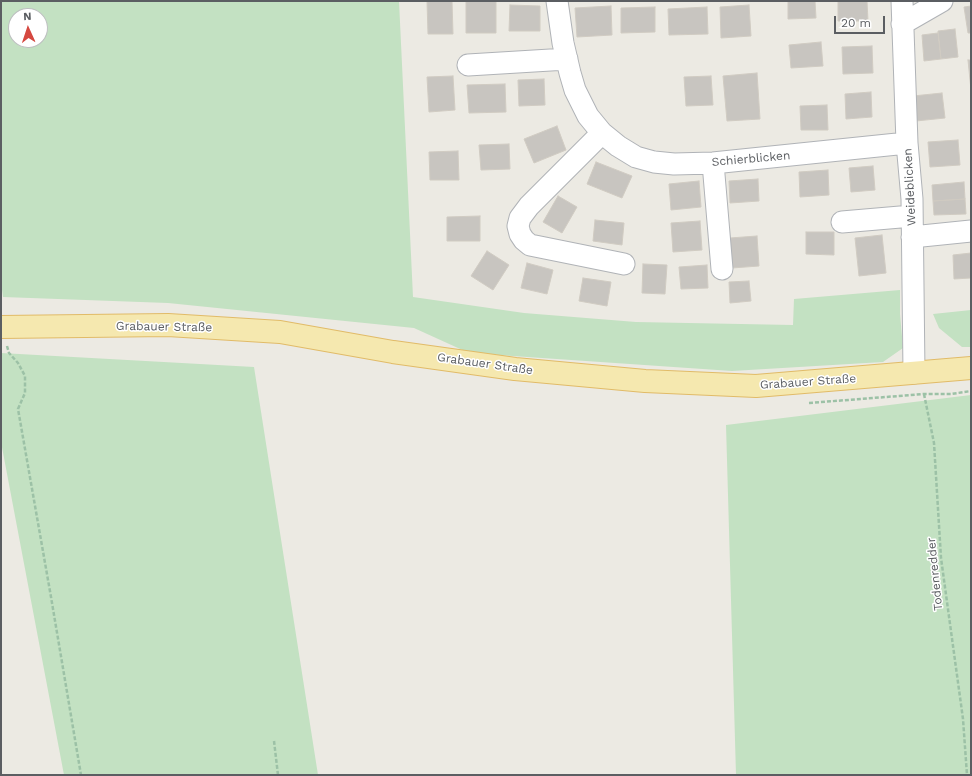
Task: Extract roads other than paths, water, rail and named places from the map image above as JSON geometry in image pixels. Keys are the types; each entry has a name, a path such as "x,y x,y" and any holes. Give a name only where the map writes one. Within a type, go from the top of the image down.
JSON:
{"main road":[{"name":"Grabauer Straße","path":"4,335 168,325 280,332 393,352 515,369 645,381 756,386 971,368"}],"street":[{"name":"Schierblicken","path":"557,1 567,59 575,90 588,116 602,133 618,146 636,156 654,162 674,164 713,163 907,144"},
{"name":"Weideblicken","path":"902,1 907,144 912,199 914,373"},
{"path":"902,24 942,1"},
{"path":"468,65 567,59"},
{"path":"602,133 529,206 520,218 518,226 520,234 530,245 624,264"},
{"path":"713,163 722,269"},
{"path":"842,222 912,216"},
{"path":"912,236 971,232"}]}
